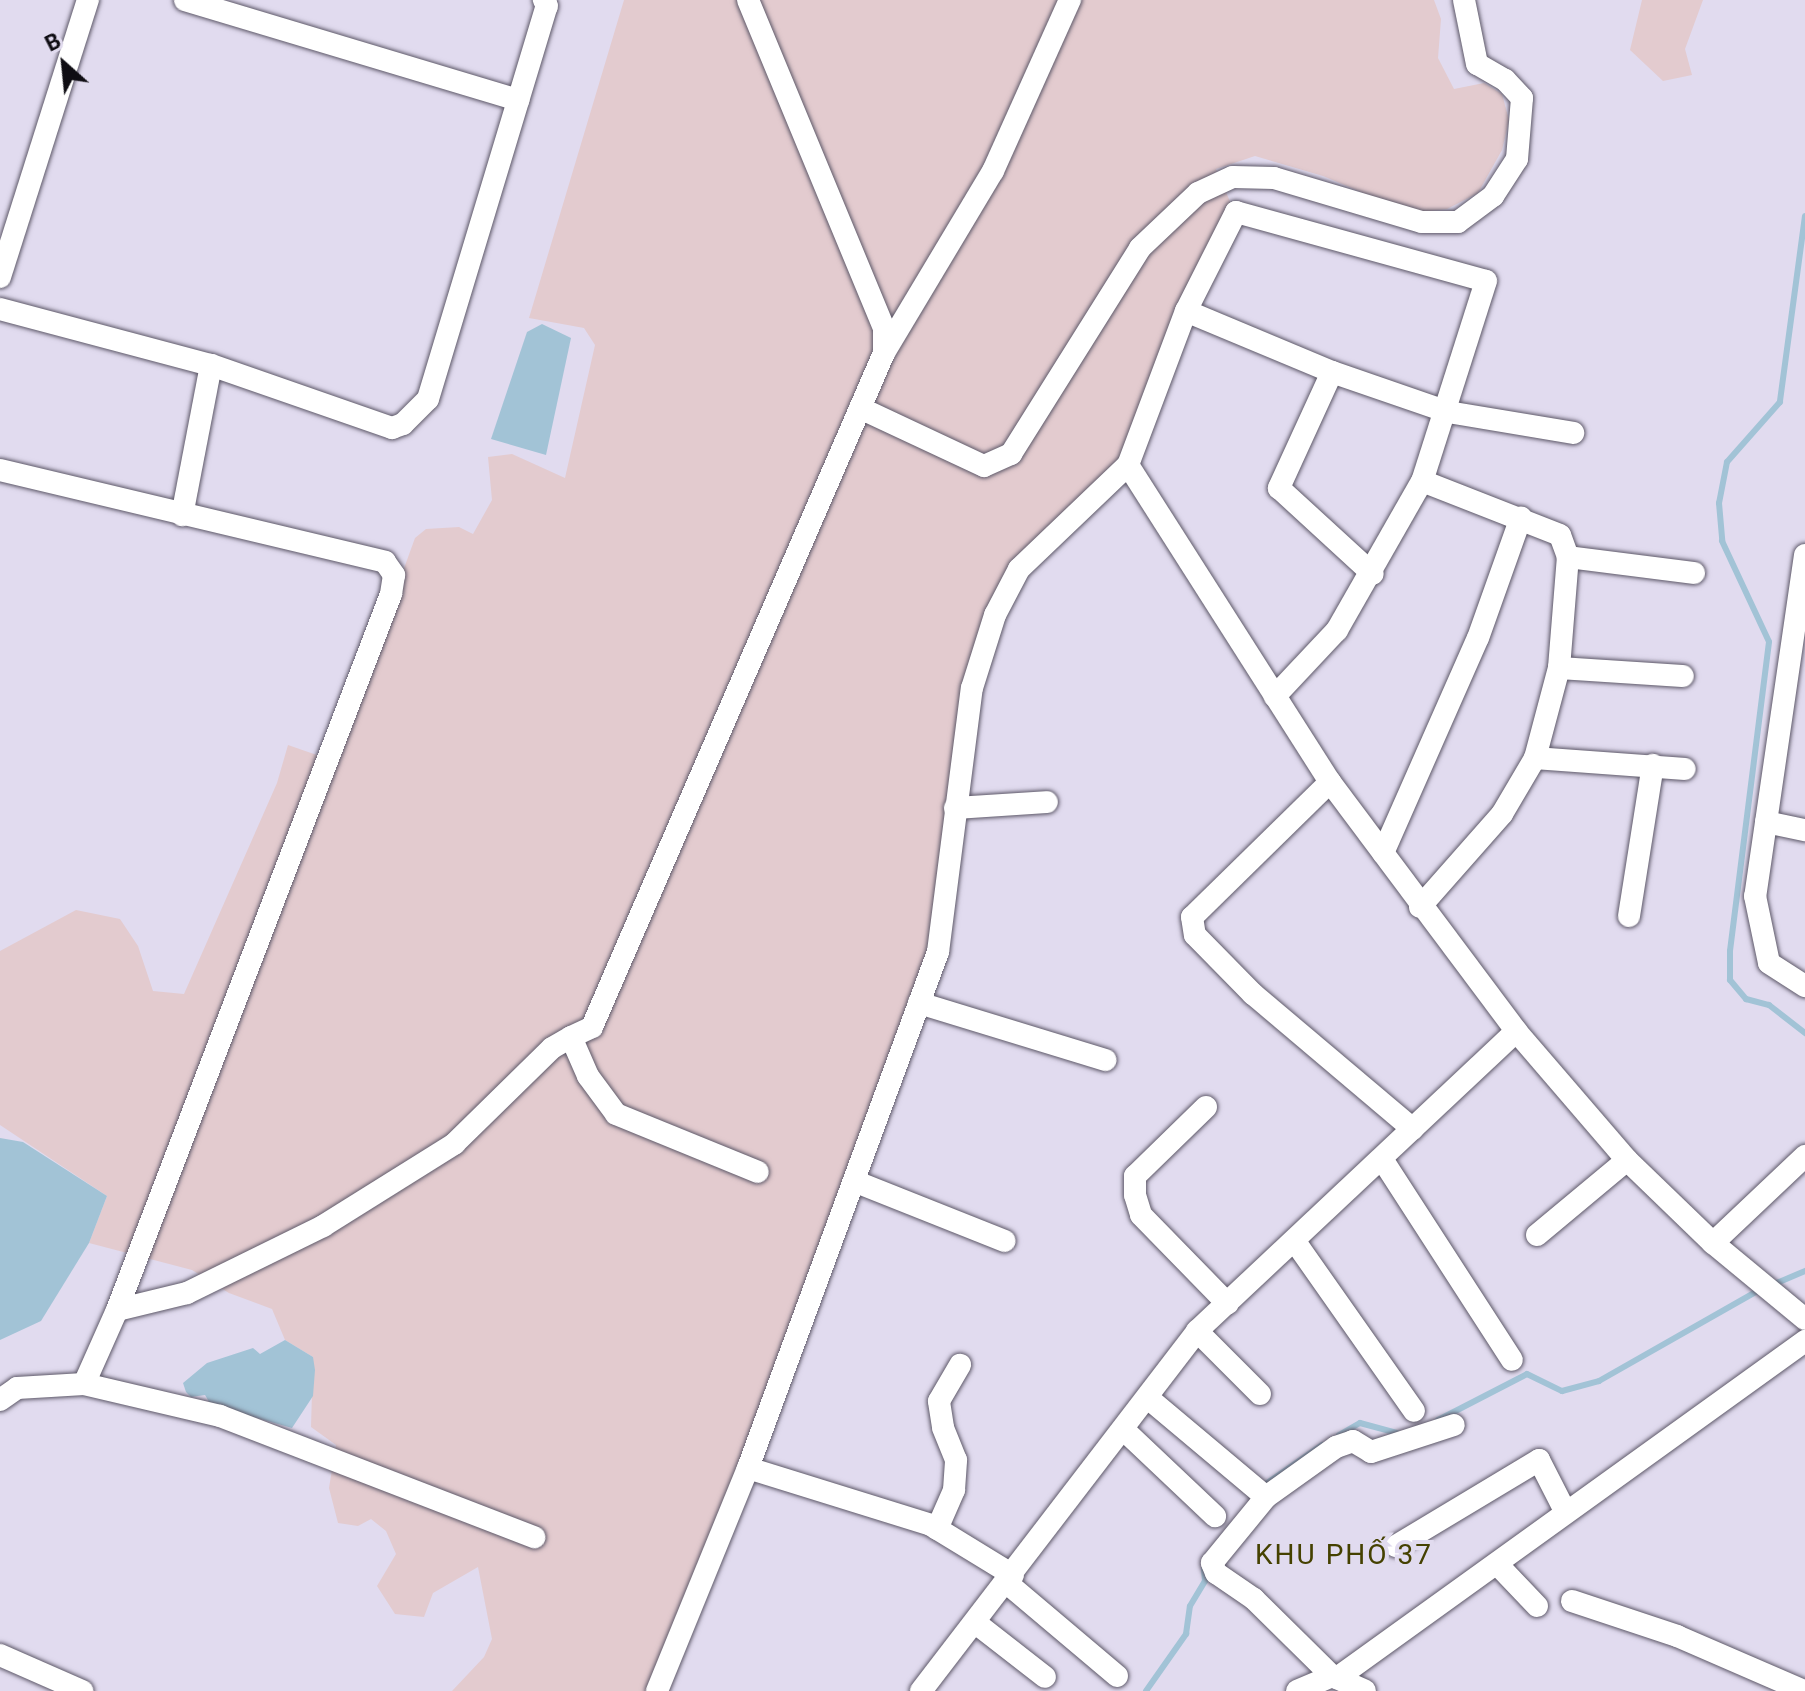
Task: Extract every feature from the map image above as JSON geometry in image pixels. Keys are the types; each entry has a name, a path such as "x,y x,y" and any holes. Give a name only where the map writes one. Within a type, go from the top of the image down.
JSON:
{"street":[{"path":"0,277 88,0"},
{"path":"185,0 518,100"},
{"path":"0,309 211,365 392,428 403,424 428,399 547,6 544,0"},
{"path":"748,0 876,306 884,329 884,353"},
{"path":"117,1310 187,1293 323,1226 454,1144 552,1048 592,1027 884,353 993,171 1070,0"},
{"path":"860,408 984,466 1011,454 1140,248 1198,193 1233,177 1274,178 1422,222 1458,222 1493,196 1517,159 1522,98 1505,80 1477,64 1464,0"},
{"path":"657,1691 748,1468 938,952 972,688 995,615 1019,569 1128,465 1186,311 1236,212 1486,281 1448,412 1422,481 1373,574 1337,630 1275,696"},
{"path":"1186,311 1332,372 1448,412 1573,433"},
{"path":"182,515 211,365"},
{"path":"1332,372 1279,488 1373,574"},
{"path":"1128,465 1330,782 1420,907 1516,1031 1627,1160 1713,1243 1805,1319"},
{"path":"0,470 385,562 394,575 391,594 117,1310 84,1384"},
{"path":"1420,907 1502,814 1535,758 1559,668 1568,557 1560,535 1521,517 1422,481"},
{"path":"1383,853 1478,638 1521,517"},
{"path":"1805,555 1755,896 1759,933 1769,963 1805,986"},
{"path":"1568,557 1694,573"},
{"path":"1559,668 1683,676"},
{"path":"1535,758 1685,769"},
{"path":"1629,916 1653,765"},
{"path":"1330,782 1192,917 1195,935 1253,994 1413,1129"},
{"path":"955,808 1047,802"},
{"path":"1766,822 1805,830"},
{"path":"919,1003 1105,1060"},
{"path":"921,1691 977,1624 1125,1431 1197,1331 1296,1243 1516,1031"},
{"path":"571,1037 588,1076 616,1114 758,1172"},
{"path":"1206,1107 1135,1176 1135,1195 1141,1215 1228,1304"},
{"path":"1713,1243 1805,1156"},
{"path":"1382,1159 1512,1360"},
{"path":"1537,1235 1627,1160"},
{"path":"854,1181 1005,1241"},
{"path":"1296,1243 1414,1411"},
{"path":"1197,1331 1260,1394"},
{"path":"1297,1691 1335,1677 1805,1341"},
{"path":"937,1529 954,1490 956,1460 943,1427 939,1401 960,1365"},
{"path":"0,1400 17,1388 84,1384 220,1416 534,1537"},
{"path":"1148,1398 1260,1491"},
{"path":"1365,1691 1335,1677 1254,1599 1213,1568 1260,1491 1347,1442 1371,1452 1454,1425"},
{"path":"1125,1431 1215,1516"},
{"path":"1396,1546 1539,1460 1565,1511"},
{"path":"748,1468 937,1529 1010,1579 1117,1676"},
{"path":"1497,1564 1537,1606"},
{"path":"1572,1601 1677,1636 1804,1691"},
{"path":"977,1624 1045,1677"},
{"path":"0,1655 82,1691"}],"shaded area":[{"path":"624,0 1434,0 1441,19 1438,58 1454,89 1484,83 1502,94 1509,120 1502,150 1478,193 1447,209 1421,212 1387,203 1323,176 1255,156 1216,169 1232,206 1123,462 989,613 931,951 741,1469 650,1691 452,1691 484,1657 492,1639 478,1567 433,1593 424,1617 395,1614 377,1586 396,1554 386,1531 371,1519 358,1526 338,1523 329,1488 336,1445 311,1427 313,1357 285,1340 272,1309 229,1293 192,1270 89,1243 107,1196 0,1125 0,951 76,910 120,919 138,946 153,991 184,994 277,783 288,745 334,761 415,538 426,529 459,527 473,534 492,500 488,457 512,454 565,478 595,345 584,328 529,318"},
{"path":"1642,0 1703,0 1685,49 1692,75 1663,81 1630,50"}],"water":[{"path":"542,324 571,338 546,455 491,439 527,332"},
{"path":"0,1138 23,1142 107,1196 89,1243 41,1321 0,1340"},
{"path":"285,1340 313,1357 315,1370 313,1396 292,1428 211,1405 205,1395 191,1397 186,1392 183,1383 207,1363 253,1348 260,1354"}],"waterway":[{"path":"1805,216 1780,402 1727,462 1719,503 1722,541 1769,642 1730,951 1730,980 1746,999 1769,1005 1805,1033"},
{"path":"1772,1285 1805,1271"},
{"path":"1438,1420 1527,1374 1562,1391 1599,1381 1761,1289"},
{"path":"1339,1435 1360,1423 1397,1433"},
{"path":"1263,1486 1322,1445"},
{"path":"1146,1691 1186,1634 1190,1606 1205,1581 1204,1569"}],"district":[{"name":"KHU PHỐ 37","path":"1344,1555"}]}
